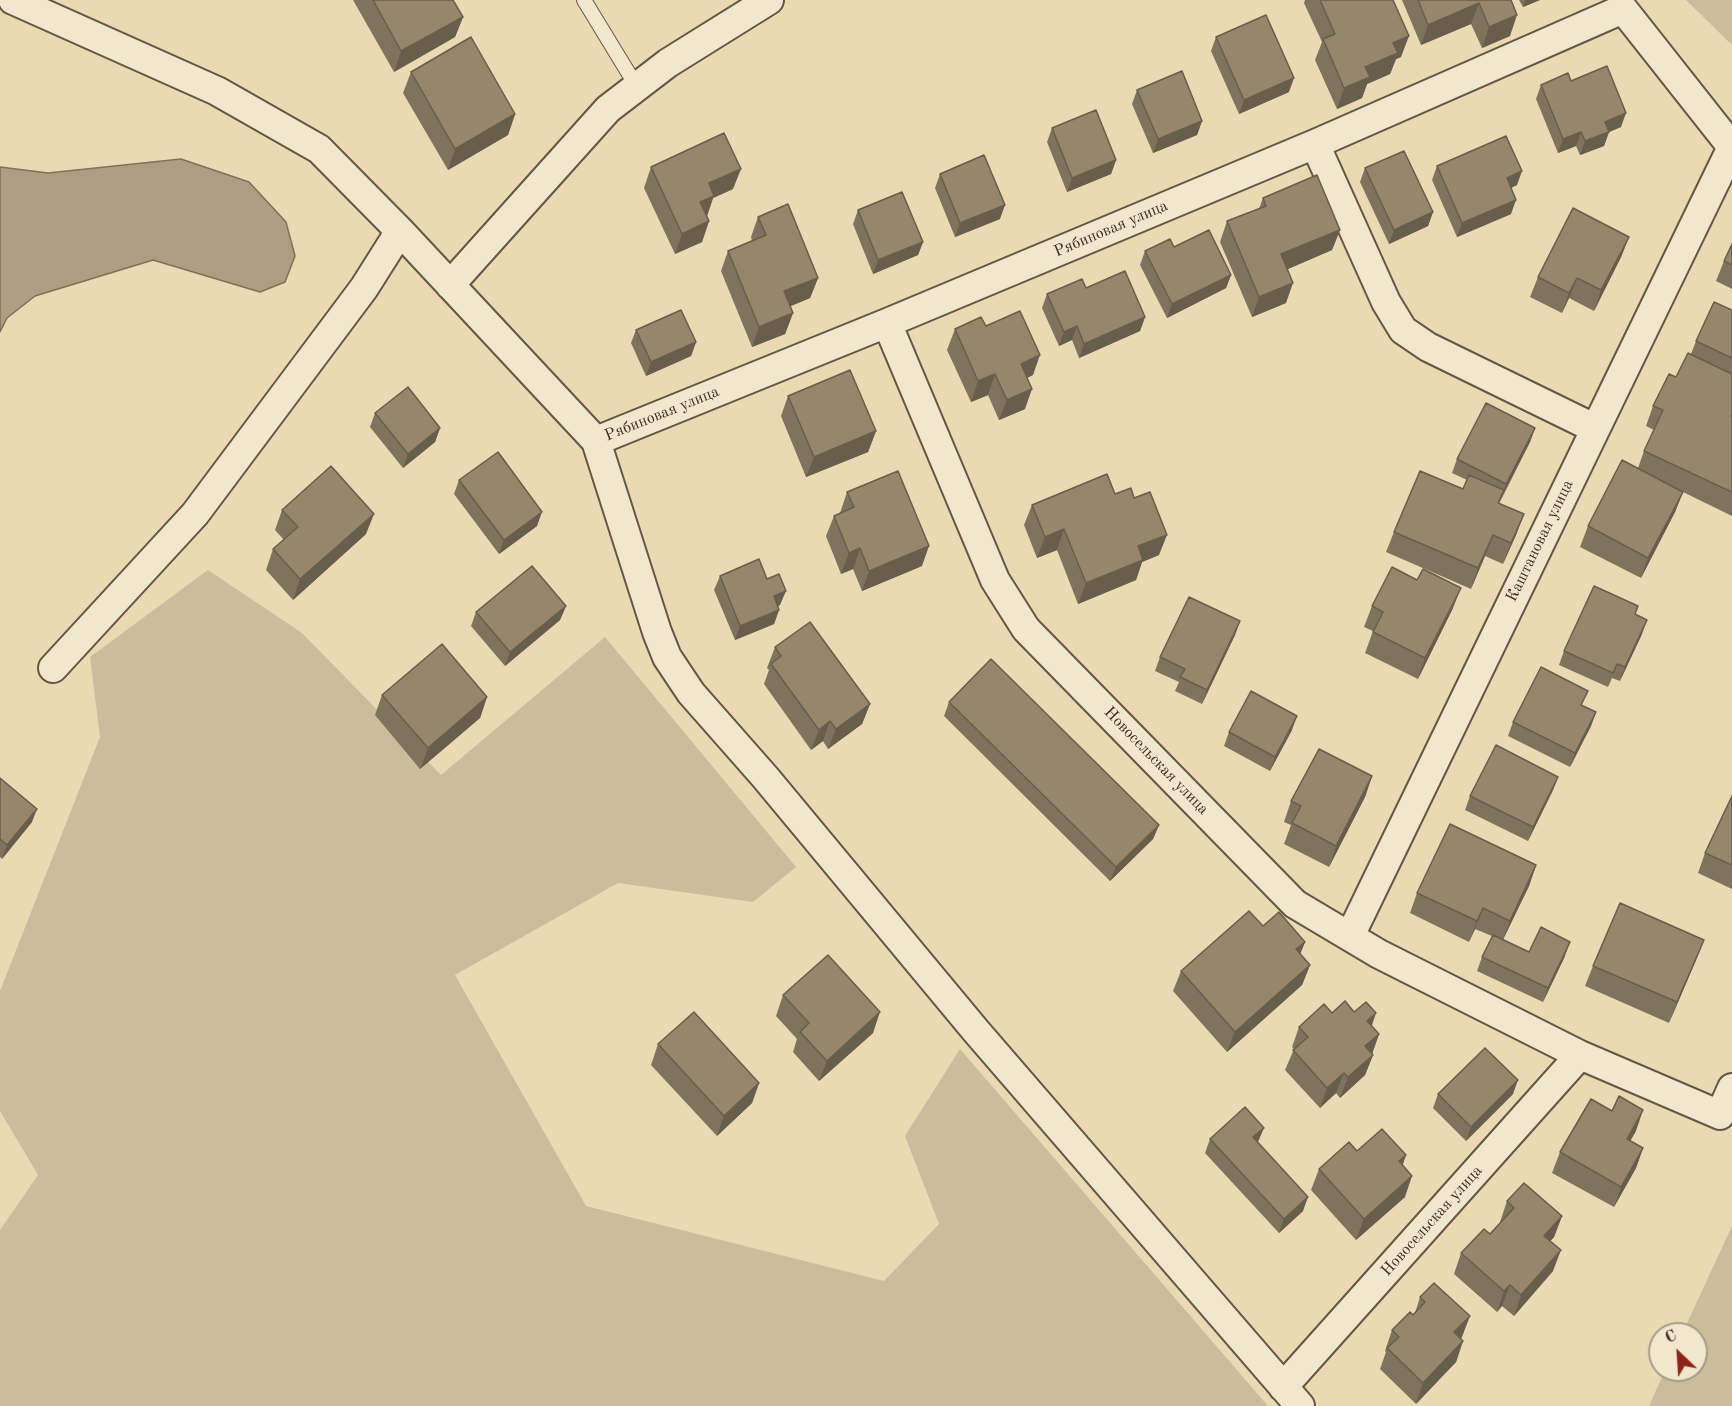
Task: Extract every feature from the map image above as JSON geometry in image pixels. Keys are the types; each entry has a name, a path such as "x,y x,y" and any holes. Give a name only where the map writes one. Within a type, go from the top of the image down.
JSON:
{"street":[{"path":"13,0 218,91 319,149 400,231 596,441 657,632 667,657 691,693 772,786 976,1031 1292,1396"},
{"path":"450,285 608,109 668,63 769,0"},
{"name":"Рябиновая улица","path":"596,441 887,323 1315,144 1623,9 1732,147"},
{"path":"1315,144 1386,302 1403,330 1428,346 1594,428"},
{"name":"Каштановая улица","path":"1350,936 1732,147"},
{"path":"53,668 195,514 364,288 400,231"},
{"name":"Новосельская улица","path":"887,323 995,580 1026,628 1295,904 1378,954 1580,1055 1720,1115 1732,1088"},
{"name":"Новосельская улица","path":"1292,1396 1580,1055"}],"lane":[{"path":"584,0 637,87"}],"shaded area":[{"path":"1686,0 1732,0 1732,45"},
{"path":"181,159 249,182 286,222 295,256 285,282 260,292 153,260 35,296 7,318 0,332 0,167 48,173"},
{"path":"208,570 302,633 441,775 605,637 796,867 753,902 618,883 455,975 586,1206 884,1281 939,1224 905,1136 960,1049 1268,1406 0,1406 0,1230 38,1175 0,1111 0,991 100,737 90,657"},
{"path":"1732,1226 1732,1406 1649,1406 1660,1382 1708,1382 1708,1322 1688,1322"}],"building":[{"path":"373,0 453,0 463,17 401,51"},
{"path":"1320,0 1393,0 1409,36 1393,43 1398,53 1365,67 1370,77 1344,88 1323,39 1335,34"},
{"path":"1418,0 1511,0 1517,15 1489,27 1479,3 1428,25"},
{"path":"1266,15 1294,78 1244,100 1216,37"},
{"path":"471,37 515,114 455,149 411,72"},
{"path":"1607,66 1626,113 1605,122 1609,132 1585,141 1581,132 1563,139 1541,85 1568,73 1571,81"},
{"path":"1182,71 1202,121 1158,139 1137,90"},
{"path":"1096,110 1116,160 1072,178 1052,128"},
{"path":"724,133 741,169 709,183 714,196 700,202 709,221 682,234 651,167"},
{"path":"1506,136 1522,171 1507,178 1516,200 1462,223 1437,166"},
{"path":"1404,151 1433,212 1394,230 1365,168"},
{"path":"984,155 1005,205 960,223 940,174"},
{"path":"1317,175 1340,230 1281,254 1293,283 1259,297 1227,221 1266,206 1263,198"},
{"path":"902,192 923,242 878,260 858,210"},
{"path":"788,204 818,278 784,291 793,313 759,327 728,251 766,235 758,217"},
{"path":"1573,208 1629,237 1601,290 1577,278 1569,293 1538,277"},
{"path":"1209,230 1231,275 1172,304 1145,251 1170,239 1174,247"},
{"path":"1732,244 1732,265 1724,261"},
{"path":"1125,271 1145,317 1084,344 1077,326 1064,332 1047,294 1082,279 1086,288"},
{"path":"1714,302 1732,310 1732,358 1696,341"},
{"path":"681,310 696,342 651,362 636,330"},
{"path":"1020,311 1040,355 1021,364 1032,389 1007,400 995,374 978,381 955,329 981,317 986,326"},
{"path":"1688,353 1732,374 1732,492 1644,451 1663,410 1653,406 1669,374 1676,377"},
{"path":"850,370 876,431 814,457 788,396"},
{"path":"408,387 440,428 408,454 375,413"},
{"path":"1486,403 1535,428 1506,484 1457,459"},
{"path":"498,452 542,512 504,540 459,480"},
{"path":"1622,460 1683,492 1648,558 1588,526"},
{"path":"331,466 374,514 300,579 273,549 298,527 282,510"},
{"path":"898,471 929,546 869,571 860,548 849,553 834,516 854,507 847,492"},
{"path":"1420,471 1463,489 1469,475 1504,490 1498,503 1524,514 1511,543 1493,535 1478,568 1394,532"},
{"path":"1107,474 1115,494 1131,488 1134,498 1150,492 1167,535 1138,546 1143,560 1086,583 1064,529 1045,537 1032,505"},
{"path":"759,559 767,579 779,574 786,591 774,596 779,610 740,626 720,576"},
{"path":"532,566 566,606 510,652 476,612"},
{"path":"1392,567 1417,580 1423,569 1461,588 1425,658 1373,632 1383,612 1372,606"},
{"path":"1594,586 1638,606 1635,614 1647,620 1625,667 1617,664 1613,673 1564,651"},
{"path":"1189,597 1240,621 1207,690 1180,677 1185,669 1160,657"},
{"path":"810,622 870,704 836,729 830,721 819,730 771,664 781,656 775,647"},
{"path":"442,644 487,697 428,748 382,695"},
{"path":"991,659 1159,825 1116,867 949,702"},
{"path":"1541,667 1588,691 1581,705 1596,712 1575,753 1513,722"},
{"path":"1251,691 1297,716 1275,757 1229,732"},
{"path":"1496,745 1558,777 1533,827 1470,796"},
{"path":"1319,749 1372,776 1336,846 1292,823 1301,806 1291,801"},
{"path":"0,778 37,809 7,845 0,839"},
{"path":"1732,796 1732,865 1705,853"},
{"path":"1450,824 1536,865 1510,921 1483,908 1477,921 1417,893"},
{"path":"1620,903 1704,940 1677,1002 1593,966"},
{"path":"1249,911 1263,926 1279,912 1305,942 1296,949 1310,965 1235,1032 1181,971"},
{"path":"1541,927 1570,942 1548,988 1482,957 1493,935 1529,952"},
{"path":"828,955 880,1012 827,1061 800,1032 809,1023 783,995"},
{"path":"1345,1001 1354,1012 1366,1002 1376,1013 1367,1021 1379,1034 1365,1046 1373,1055 1348,1077 1344,1073 1327,1088 1293,1050 1308,1037 1299,1027 1324,1004 1332,1013"},
{"path":"694,1012 759,1083 724,1116 658,1044"},
{"path":"1485,1048 1518,1080 1471,1127 1438,1094"},
{"path":"1619,1096 1643,1110 1627,1139 1643,1148 1621,1187 1560,1152 1591,1099 1612,1111"},
{"path":"1245,1107 1264,1128 1253,1137 1308,1197 1284,1219 1210,1139"},
{"path":"1382,1129 1406,1155 1399,1161 1412,1176 1364,1219 1319,1169 1349,1142 1357,1151"},
{"path":"1524,1183 1562,1216 1544,1236 1561,1250 1521,1295 1510,1285 1504,1291 1461,1253 1484,1229 1490,1234 1514,1208 1507,1201"},
{"path":"1434,1283 1470,1316 1454,1332 1463,1341 1423,1383 1387,1348 1399,1337 1392,1330 1410,1312 1413,1315 1425,1302 1420,1297"}]}
